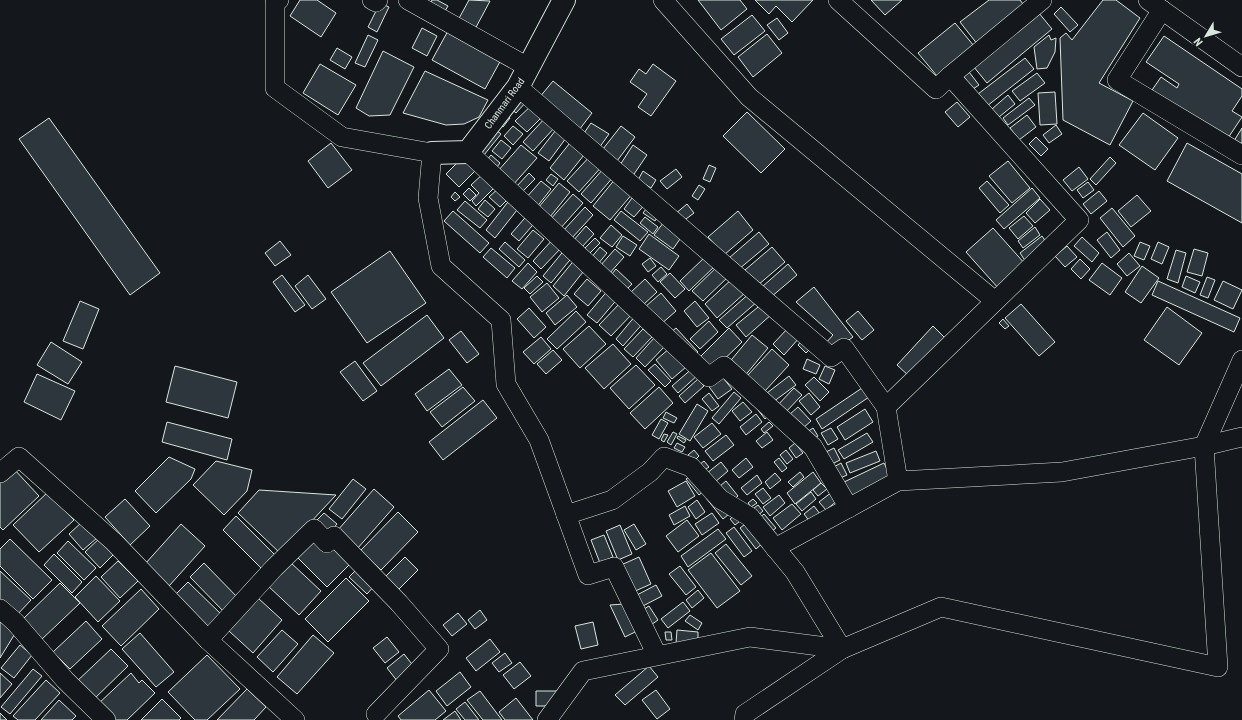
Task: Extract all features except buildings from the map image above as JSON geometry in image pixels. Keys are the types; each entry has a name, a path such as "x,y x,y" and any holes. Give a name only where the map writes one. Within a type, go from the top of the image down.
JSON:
{"street":[{"path":"279,0 275,3 275,88 342,137 432,153 468,152 709,377 724,366 814,447 848,508"},
{"path":"372,0 376,2 378,0"},
{"path":"408,0 528,67"},
{"name":"Chanmari Road","path":"468,152 518,87 564,0"},
{"path":"663,0 749,97 995,301"},
{"path":"838,0 936,89 1042,0"},
{"path":"1242,67 1155,5 1117,80 1242,155"},
{"path":"886,407 1078,220 950,76"},
{"path":"518,87 831,357 844,348 886,407 898,481"},
{"path":"432,153 428,198 441,266 501,320 506,384 539,440 588,575 614,567 657,655"},
{"path":"744,720 745,714 842,649 942,607 1218,667 1204,446 1242,360"},
{"path":"775,548 898,481 1062,472 1204,446 1242,437"},
{"path":"0,473 19,457 114,542 208,640 295,720"},
{"path":"566,515 612,500 650,472 664,457 692,467 720,498 750,517 796,572 842,649"},
{"path":"208,640 274,568 314,529 327,543 334,536 399,603 439,649 376,714"},
{"path":"0,609 15,622 65,680 106,720"},
{"path":"547,720 583,671 750,637 842,649"}]}
